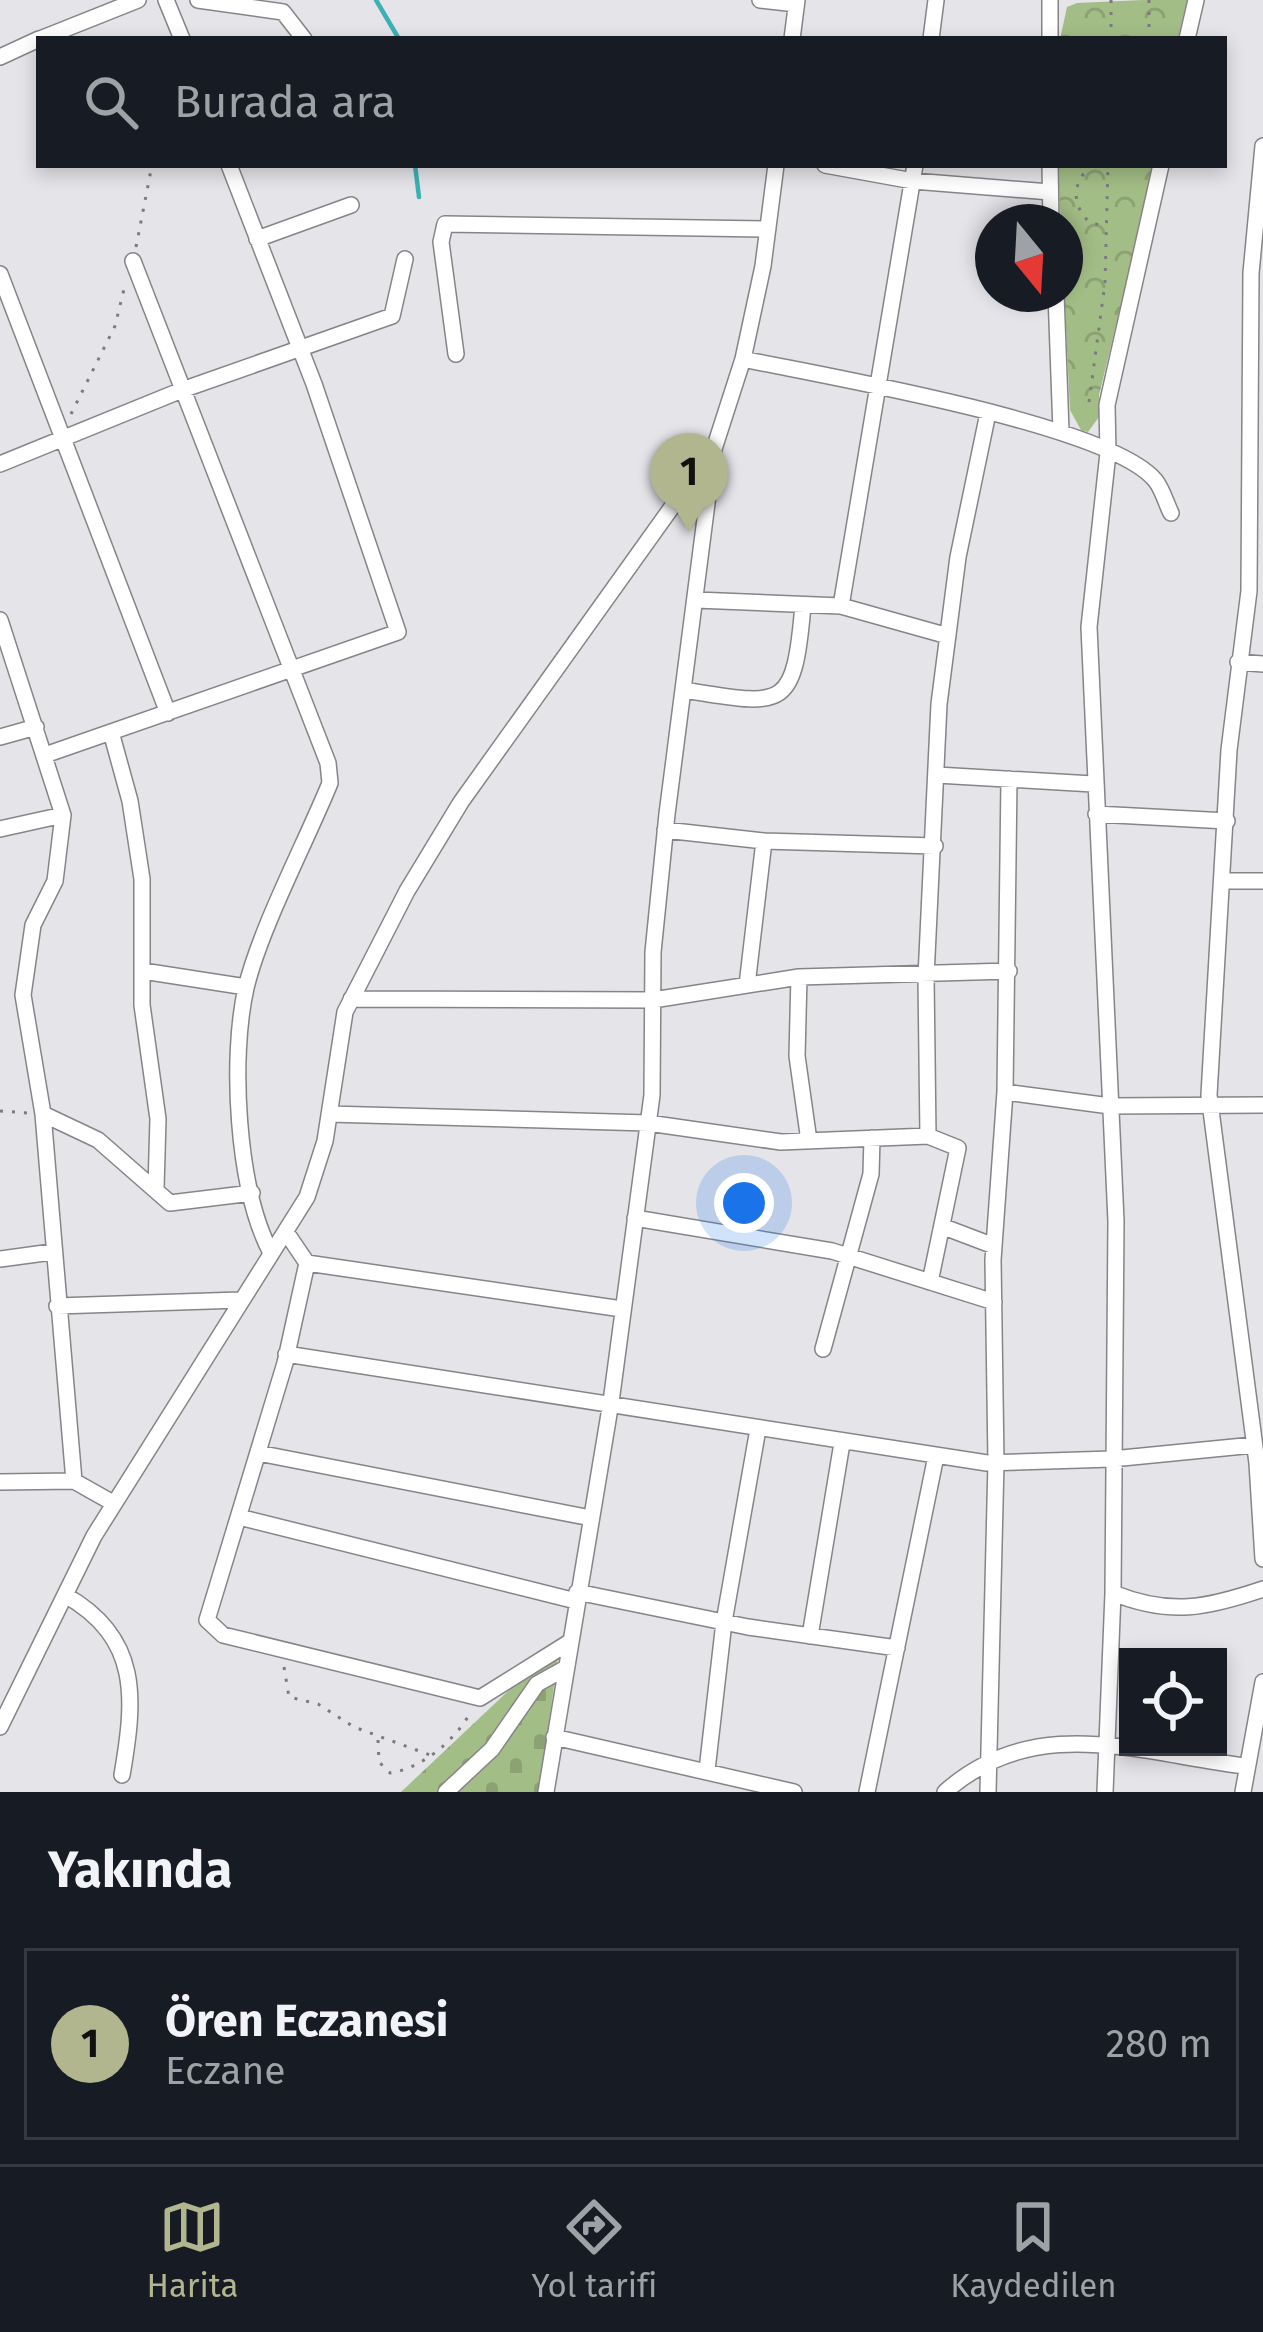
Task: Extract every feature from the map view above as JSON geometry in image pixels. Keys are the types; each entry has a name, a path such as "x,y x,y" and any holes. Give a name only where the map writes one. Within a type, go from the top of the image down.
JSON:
{"street":[{"path":"47,36 138,0"},
{"path":"166,0 181,36"},
{"path":"198,0 283,12 302,36"},
{"path":"760,0 796,2 792,36"},
{"path":"931,36 936,0"},
{"path":"1050,0 1050,36"},
{"path":"1188,36 1196,0"},
{"path":"0,57 36,40"},
{"path":"1263,146 1251,272 1249,591 1238,662 1210,1102 1254,1445 1263,1559"},
{"path":"45,755 398,632 230,168"},
{"path":"547,1792 611,1402 648,1123 665,830 714,448 743,359 776,168"},
{"path":"858,168 1050,192"},
{"path":"1050,168 1051,204"},
{"path":"1105,1792 1113,1593 1116,1221 1089,627 1108,453 1107,405 1160,168"},
{"path":"841,607 874,387 914,173"},
{"path":"257,238 351,205"},
{"path":"456,354 441,242 445,224 768,229"},
{"path":"0,464 182,390 392,316 405,259"},
{"path":"134,261 325,745 330,783 246,987 238,1075 252,1193 270,1251"},
{"path":"0,274 168,713"},
{"path":"1057,312 1061,431"},
{"path":"743,359 1061,431 1155,480 1171,513"},
{"path":"928,1136 926,977 948,636 988,413"},
{"path":"0,1727 113,1504 270,1251 288,1235 307,1197 351,999 461,802 714,448"},
{"path":"696,600 841,607 948,636"},
{"path":"684,690 759,702 776,696 798,668 803,605"},
{"path":"0,620 63,815 55,881 33,925 23,995 43,1114 74,1481"},
{"path":"1238,662 1263,664"},
{"path":"0,737 36,727"},
{"path":"111,732 130,800 142,879 142,1005 158,1119 156,1188"},
{"path":"937,775 1093,784"},
{"path":"988,1792 996,1462 994,1246 1006,1092 1009,779"},
{"path":"1096,814 1227,821"},
{"path":"0,829 63,815"},
{"path":"665,830 764,841 935,846"},
{"path":"747,985 764,841"},
{"path":"1225,881 1263,881"},
{"path":"143,970 246,987"},
{"path":"351,999 653,1000 800,977 926,977 1009,971"},
{"path":"800,977 797,1056 809,1141"},
{"path":"1006,1092 1109,1106 1263,1105"},
{"path":"43,1114 98,1140 170,1203 252,1193"},
{"path":"328,1114 648,1123 809,1141 928,1136 958,1148 930,1282"},
{"path":"824,1349 871,1174 872,1138"},
{"path":"635,1218 848,1256 994,1302"},
{"path":"944,1227 994,1246"},
{"path":"288,1235 307,1263 258,1454 207,1620 223,1635 480,1698 568,1643"},
{"path":"0,1259 52,1252"},
{"path":"307,1263 622,1310"},
{"path":"57,1306 240,1300"},
{"path":"286,1354 506,1391 611,1402 842,1443 996,1462 1112,1459 1254,1445"},
{"path":"707,1770 724,1622 758,1429"},
{"path":"810,1636 842,1443"},
{"path":"258,1454 591,1518"},
{"path":"867,1792 936,1456"},
{"path":"0,1482 74,1481 113,1504"},
{"path":"239,1517 576,1597 897,1648"},
{"path":"1113,1593 1177,1610 1203,1609 1263,1589"},
{"path":"65,1595 100,1619 123,1654 130,1730 122,1775"},
{"path":"446,1792 492,1749 537,1684 564,1669"},
{"path":"1243,1792 1263,1682"},
{"path":"554,1738 794,1792"},
{"path":"945,1792 992,1756 1023,1748 1106,1743 1245,1766"}],"path":[{"path":"1111,36 1112,0"},
{"path":"1148,0 1149,36"},
{"path":"64,438 115,326 134,261 151,168"},
{"path":"1090,168 1076,187 1076,203 1089,222 1106,227"},
{"path":"1107,405 1093,408 1088,400 1105,283 1108,168"},
{"path":"0,1111 43,1114"},
{"path":"281,1649 289,1697 318,1704 379,1737 430,1755"},
{"path":"379,1737 379,1762 390,1773 409,1770 464,1724 480,1698"}],"green space":[{"path":"1187,0 1179,36 1061,36 1067,7"},
{"path":"1058,168 1154,168 1099,395 1099,417 1088,432 1081,430 1070,410 1065,312 1083,312 1083,204 1060,204"},
{"path":"558,1658 539,1792 401,1792 524,1676"}],"waterway":[{"path":"376,0 397,36"},
{"path":"415,168 419,197"}],"place":[{"name":"Ören Eczanesi","path":"689,532"}]}
